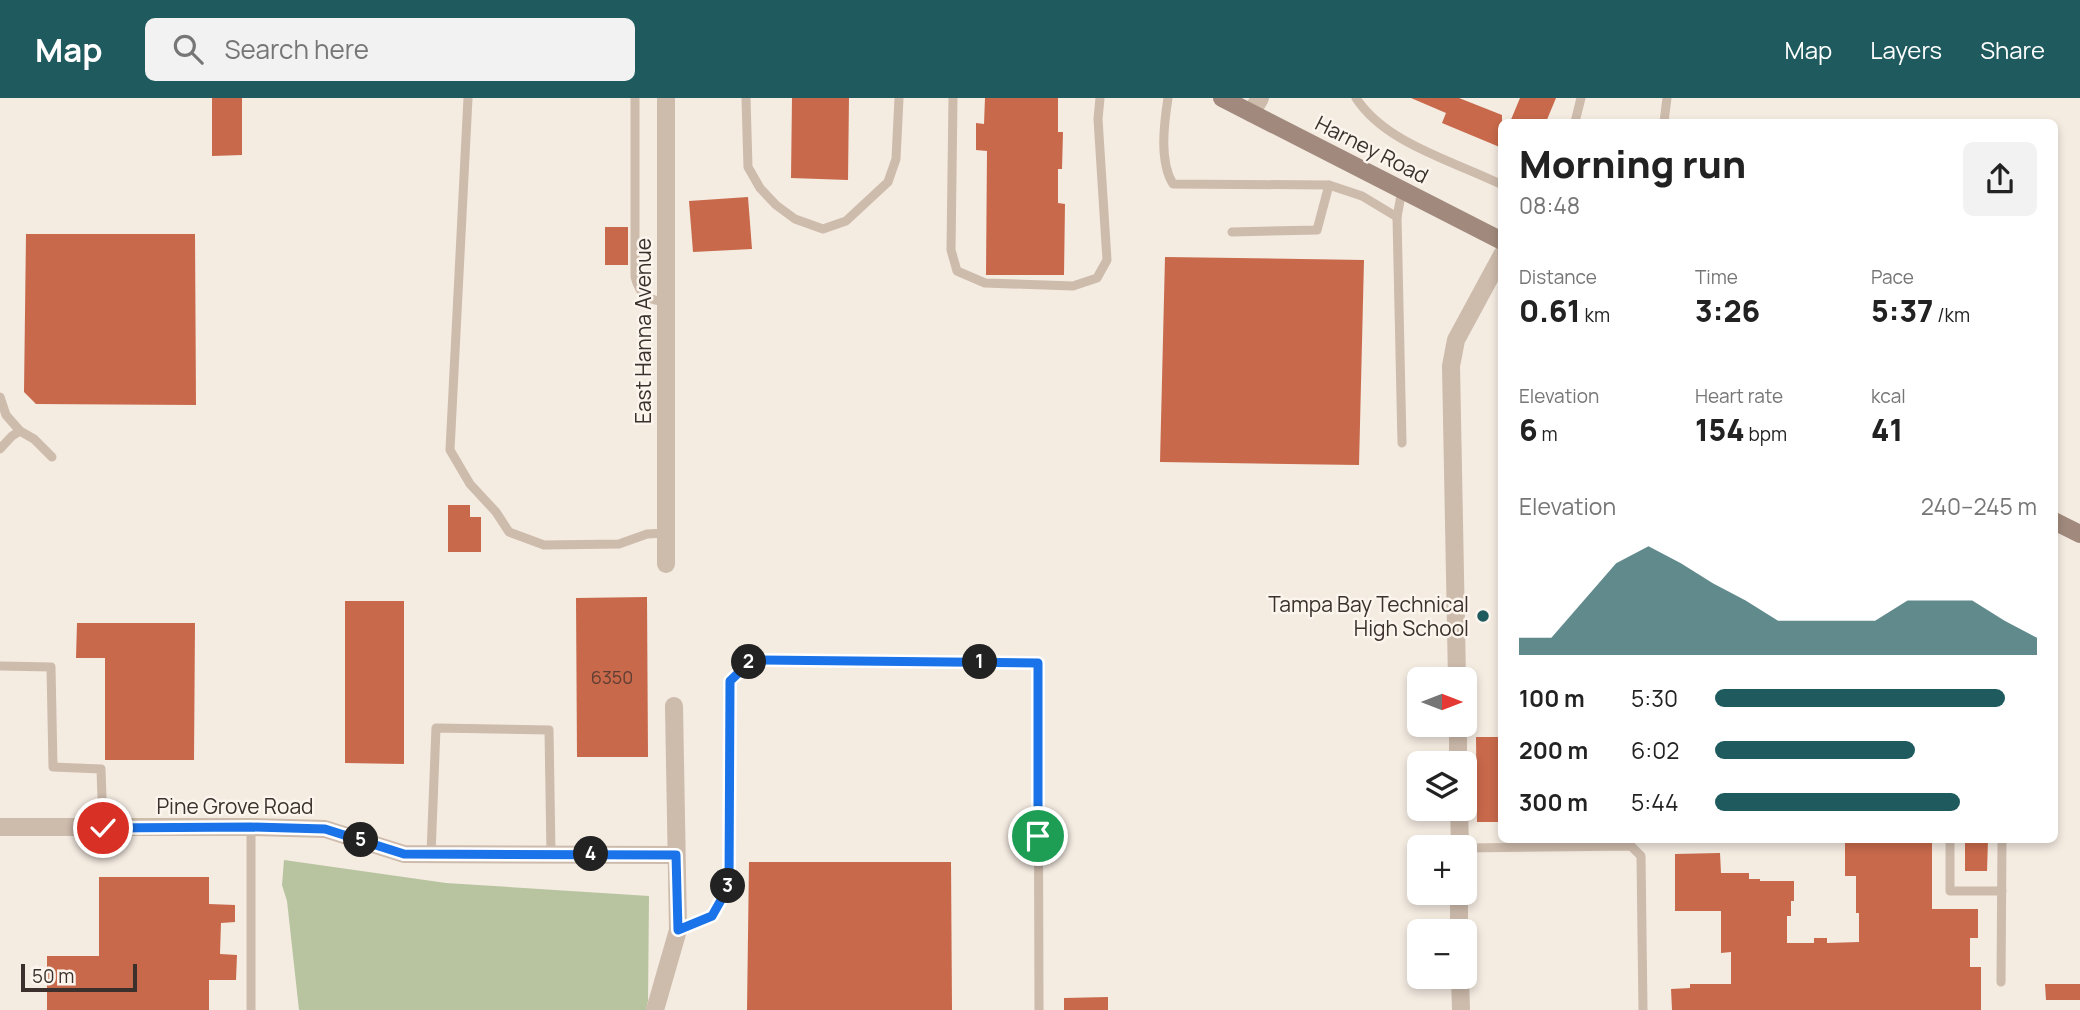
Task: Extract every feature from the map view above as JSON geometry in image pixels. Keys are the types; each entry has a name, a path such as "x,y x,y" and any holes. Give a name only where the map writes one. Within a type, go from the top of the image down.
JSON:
{"street":[{"name":"East Hanna Avenue","path":"666,98 666,564"},
{"name":"Harney Road","path":"1222,98 1255,106 1402,190 1498,239"},
{"path":"1457,667 1451,366 1456,341 1498,262"},
{"path":"2058,523 2080,534"},
{"path":"655,1010 678,930 674,706"},
{"name":"Pine Grove Road","path":"0,827 325,829 404,854 676,855"},
{"path":"1460,989 1461,1010"}],"lane":[{"path":"468,98 450,450 470,484 496,512 509,532 544,545 619,544 647,534 666,533"},
{"path":"635,98 635,277 638,289 645,297 666,302"},
{"path":"746,98 748,167 760,188 776,205 795,219 823,229 846,222 888,182 896,159 899,98"},
{"path":"953,98 951,250 957,271 985,283 1073,286 1097,278 1107,260 1098,119 1100,98"},
{"path":"1168,98 1165,118 1166,173 1173,184 1329,185 1362,196 1397,217"},
{"path":"1356,98 1362,107 1395,137 1498,183"},
{"path":"1576,119 1581,98"},
{"path":"1664,119 1667,98"},
{"path":"1232,232 1317,230 1329,185"},
{"path":"1402,190 1397,217 1402,443"},
{"path":"0,397 6,415 20,431 34,439 51,457"},
{"path":"0,449 20,431"},
{"path":"678,930 712,916 729,886 730,681 752,660 1038,663 1039,1010"},
{"path":"0,666 51,667 53,767 101,769 103,828"},
{"path":"431,854 436,728 550,730 551,854"},
{"path":"251,827 251,1010"},
{"path":"1950,843 1950,891 2002,891"},
{"path":"2001,982 2002,843"},
{"path":"1477,847 1631,846 1641,856 1643,1010"}],"green space":[{"path":"284,860 446,883 649,896 646,1010 299,1010 287,901 282,885"}],"building":[{"path":"212,98 242,98 242,155 212,156"},
{"path":"792,98 849,98 848,180 791,178"},
{"path":"985,98 1058,98 1058,132 1063,132 1062,169 1058,169 1058,203 1065,204 1064,275 986,275 987,151 976,150 976,123 984,124"},
{"path":"1411,98 1459,98 1502,115 1502,119 1498,119 1498,146 1442,123 1446,113"},
{"path":"1520,98 1556,98 1547,119 1511,119"},
{"path":"748,197 752,249 693,252 689,201"},
{"path":"605,227 628,227 628,265 605,265"},
{"path":"26,234 195,234 196,405 36,404 24,392"},
{"path":"1165,257 1364,260 1359,465 1160,462"},
{"path":"448,505 470,505 470,517 481,517 481,552 448,552"},
{"path":"647,597 648,757 577,757 576,598"},
{"path":"345,601 404,601 404,764 345,763"},
{"path":"77,623 195,623 194,760 105,760 105,658 76,658"},
{"path":"1476,737 1498,737 1498,822 1477,822"},
{"path":"1845,843 1932,843 1932,909 1978,909 1978,938 1970,938 1970,967 1981,967 1981,1010 1672,1010 1671,989 1690,988 1690,984 1731,984 1731,952 1721,953 1721,911 1675,911 1675,854 1720,853 1721,873 1749,873 1749,879 1760,881 1794,881 1791,916 1787,916 1787,943 1814,943 1814,938 1827,938 1827,943 1859,942 1856,876 1845,876"},
{"path":"1965,843 1988,843 1987,871 1965,871"},
{"path":"749,862 951,862 952,1010 747,1010"},
{"path":"99,877 209,877 209,904 235,905 235,922 221,923 220,954 237,955 236,980 209,980 209,1010 47,1010 47,956 99,956"},
{"path":"2045,984 2080,984 2080,1000 2046,1000"},
{"path":"1108,997 1108,1010 1064,1010 1064,998"}],"place":[{"name":"Tampa Bay Technical High School","path":"1483,616"}],"route":[{"path":"103,828 325,829 404,854 676,855 678,930 712,916 729,886 730,681 752,660 1038,663 1038,836"}]}
